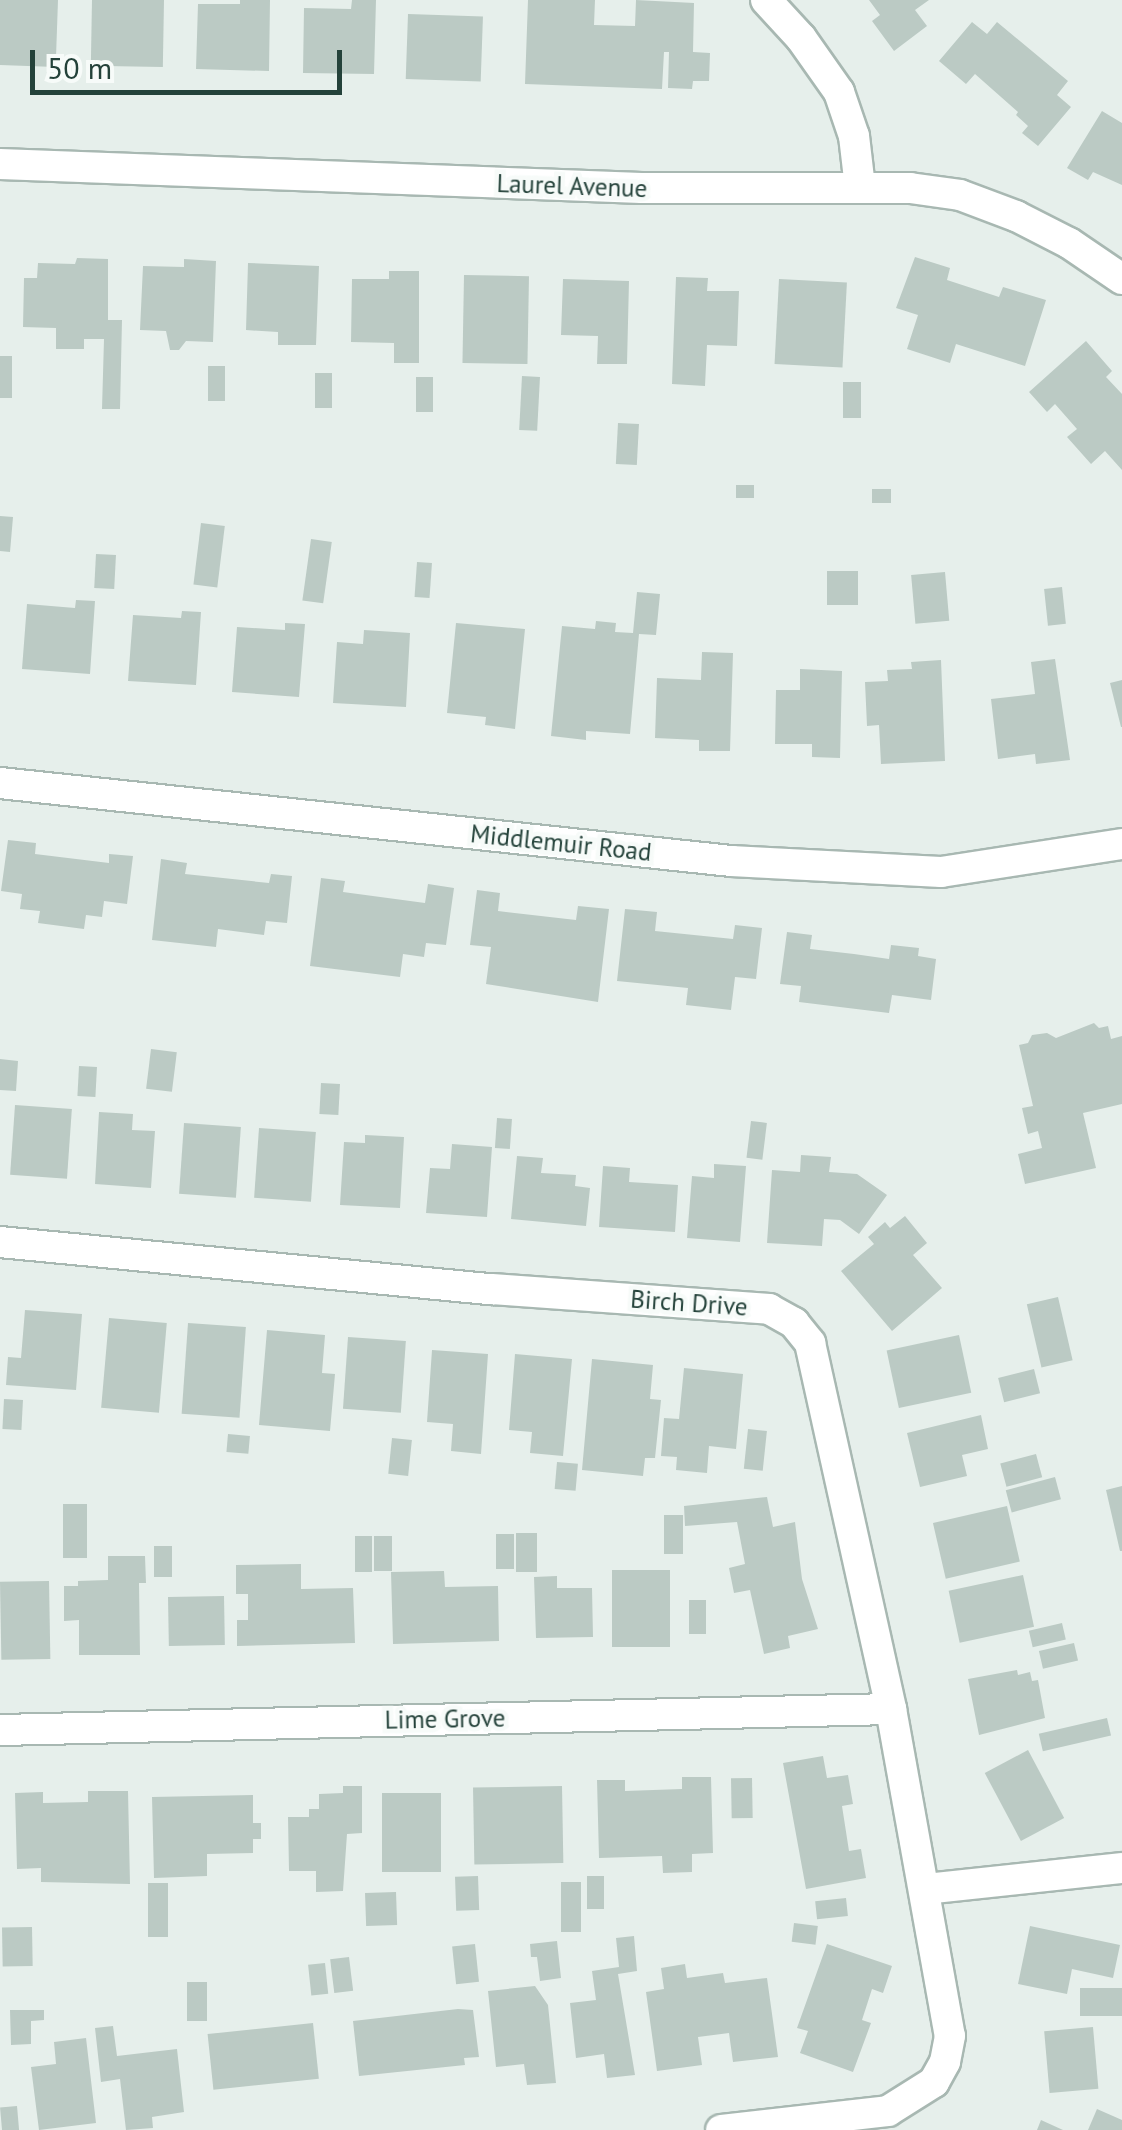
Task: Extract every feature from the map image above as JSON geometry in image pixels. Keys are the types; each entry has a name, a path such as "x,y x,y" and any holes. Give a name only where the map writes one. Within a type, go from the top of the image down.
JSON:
{"street":[{"path":"766,0 802,38 839,92 854,136 860,187"},
{"name":"Laurel Avenue","path":"0,164 642,188 860,187 960,195 1069,243 1122,279"},
{"name":"Middlemuir Road","path":"0,782 731,860 942,872 1122,844"},
{"name":"Birch Drive","path":"0,1242 492,1290 770,1309 794,1323 810,1343 891,1708 950,2036 934,2082 888,2111 721,2130"},
{"name":"Lime Grove","path":"0,1730 891,1708"},
{"path":"925,1889 1122,1868"}],"building":[{"path":"0,0 58,0 56,67 0,65"},
{"path":"92,0 164,0 163,67 91,66"},
{"path":"240,0 270,0 269,71 196,69 198,4 240,4"},
{"path":"352,0 376,0 374,74 303,73 304,8 351,9"},
{"path":"528,0 595,0 594,25 635,26 636,0 694,3 693,52 710,53 709,81 693,81 692,89 668,88 669,52 664,52 662,89 525,84"},
{"path":"869,0 929,0 915,10 927,26 894,51 872,21 880,15"},
{"path":"408,14 483,17 481,82 406,79"},
{"path":"972,22 987,34 997,22 1068,81 1057,95 1071,107 1038,146 1022,133 1028,126 1016,115 1018,112 975,74 966,84 939,61"},
{"path":"1102,111 1122,123 1122,185 1093,172 1088,180 1067,168"},
{"path":"915,257 950,268 947,280 999,297 1003,287 1046,300 1025,366 956,344 950,363 907,349 918,315 896,308"},
{"path":"77,258 108,259 108,320 122,320 120,409 102,409 104,339 84,339 84,349 56,349 56,328 23,327 24,278 37,278 38,263 75,264"},
{"path":"184,259 216,261 213,342 186,341 179,350 170,350 166,331 140,330 143,266 184,267"},
{"path":"248,263 319,266 316,345 278,345 278,332 246,330"},
{"path":"389,271 419,271 419,363 394,363 394,343 351,342 352,279 389,279"},
{"path":"464,275 529,276 527,364 462,363"},
{"path":"676,277 708,278 707,291 739,291 737,346 707,345 705,386 672,384"},
{"path":"563,279 629,281 627,364 597,364 598,336 561,335"},
{"path":"779,279 847,283 842,367 775,364"},
{"path":"1086,341 1112,371 1106,377 1122,394 1122,470 1105,451 1091,464 1067,437 1077,429 1055,404 1047,412 1029,392"},
{"path":"0,356 12,356 12,398 0,398"},
{"path":"208,366 225,366 225,401 208,401"},
{"path":"315,373 332,373 332,408 315,408"},
{"path":"522,376 540,377 537,431 519,430"},
{"path":"416,377 433,377 433,412 416,412"},
{"path":"843,382 861,382 861,418 843,418"},
{"path":"618,423 639,424 637,465 616,464"},
{"path":"736,485 754,485 754,498 736,498"},
{"path":"872,489 891,489 891,503 872,503"},
{"path":"0,516 13,517 10,552 0,551"},
{"path":"201,523 225,526 217,587 193,585"},
{"path":"311,539 332,542 323,603 302,600"},
{"path":"96,554 116,555 114,589 94,588"},
{"path":"417,562 432,563 430,598 415,597"},
{"path":"827,571 858,571 858,605 827,605"},
{"path":"945,572 949,621 915,624 911,575"},
{"path":"1062,587 1066,624 1048,626 1044,589"},
{"path":"637,592 660,594 656,635 639,634 630,734 586,731 586,740 551,736 562,626 595,629 596,621 616,623 615,632 633,633"},
{"path":"76,600 95,601 90,674 22,669 27,604 75,608"},
{"path":"182,611 201,612 196,685 128,681 133,615 181,618"},
{"path":"285,623 305,624 299,697 232,692 237,627 285,630"},
{"path":"456,623 525,629 515,729 485,725 486,717 447,713"},
{"path":"364,630 410,633 406,707 333,703 337,642 363,644"},
{"path":"702,652 733,653 730,751 699,751 699,740 655,738 657,678 701,680"},
{"path":"1055,659 1070,760 1036,764 1035,754 998,759 991,699 1035,694 1031,662"},
{"path":"941,660 945,761 881,764 879,725 867,726 865,682 888,681 887,670 912,669 911,662"},
{"path":"800,669 842,671 840,758 812,757 812,744 775,744 776,690 800,690"},
{"path":"1122,680 1122,727 1121,727 1110,683"},
{"path":"8,840 36,843 35,854 109,863 109,854 133,856 127,904 104,901 102,917 86,915 84,929 38,923 40,911 20,909 22,894 1,891"},
{"path":"161,859 187,863 185,874 269,883 271,874 292,876 287,923 266,921 264,935 218,929 216,947 152,940"},
{"path":"321,878 345,881 343,892 425,903 428,884 454,888 446,945 426,943 424,957 403,954 400,977 310,966"},
{"path":"477,890 500,893 498,911 576,920 578,906 609,909 598,1002 486,984 491,947 470,945"},
{"path":"625,909 657,912 655,931 733,939 735,925 762,928 756,979 735,977 731,1010 686,1005 688,988 617,981"},
{"path":"787,932 812,935 810,949 889,959 891,945 919,948 918,956 936,959 931,1000 892,995 889,1013 799,1002 801,986 780,984"},
{"path":"1094,1023 1099,1028 1108,1026 1111,1039 1122,1036 1122,1104 1083,1113 1096,1168 1025,1184 1018,1154 1042,1148 1038,1131 1028,1134 1022,1108 1033,1106 1019,1045 1028,1043 1032,1035 1047,1033 1056,1038"},
{"path":"151,1049 177,1052 172,1092 146,1089"},
{"path":"0,1059 18,1061 16,1091 0,1090"},
{"path":"79,1066 97,1067 95,1097 77,1096"},
{"path":"321,1083 340,1084 338,1115 319,1114"},
{"path":"15,1105 72,1109 67,1179 10,1175"},
{"path":"99,1112 133,1114 132,1130 155,1131 151,1188 95,1184"},
{"path":"497,1118 512,1119 510,1149 495,1148"},
{"path":"751,1121 767,1123 762,1160 746,1158"},
{"path":"184,1123 241,1127 236,1198 179,1194"},
{"path":"259,1128 316,1132 311,1202 254,1198"},
{"path":"365,1135 404,1137 400,1208 340,1205 344,1142 365,1143"},
{"path":"452,1144 492,1147 487,1217 426,1213 430,1168 450,1169"},
{"path":"801,1155 831,1157 829,1172 857,1174 887,1195 859,1234 840,1220 824,1219 822,1246 767,1243 772,1170 800,1172"},
{"path":"517,1156 543,1158 541,1173 576,1175 575,1186 590,1188 586,1226 511,1219"},
{"path":"714,1164 746,1166 740,1242 687,1238 692,1176 714,1178"},
{"path":"603,1166 630,1168 629,1182 678,1185 675,1232 599,1227"},
{"path":"905,1216 927,1243 913,1255 942,1288 892,1331 841,1271 874,1244 868,1237 885,1222 890,1228"},
{"path":"1058,1297 1073,1360 1041,1368 1027,1304"},
{"path":"25,1310 82,1314 76,1390 6,1385 8,1357 21,1358"},
{"path":"109,1318 167,1323 159,1413 101,1408"},
{"path":"188,1323 246,1327 240,1418 182,1414"},
{"path":"267,1330 325,1335 322,1373 335,1374 330,1431 259,1425"},
{"path":"959,1335 971,1393 899,1408 887,1350"},
{"path":"348,1337 406,1341 401,1413 343,1409"},
{"path":"432,1350 488,1354 481,1454 451,1451 453,1424 427,1422"},
{"path":"515,1354 572,1359 563,1456 530,1453 532,1432 509,1430"},
{"path":"592,1359 653,1365 650,1399 661,1400 655,1458 645,1458 643,1476 582,1470"},
{"path":"684,1368 743,1374 736,1449 709,1446 707,1473 676,1470 677,1457 661,1456 664,1418 679,1419"},
{"path":"1034,1369 1040,1393 1004,1402 998,1378"},
{"path":"4,1399 23,1400 21,1430 2,1429"},
{"path":"981,1415 988,1449 962,1455 967,1476 920,1487 907,1433"},
{"path":"748,1429 767,1431 763,1471 744,1469"},
{"path":"228,1434 250,1436 248,1454 226,1452"},
{"path":"392,1438 412,1440 408,1476 388,1474"},
{"path":"1036,1454 1042,1477 1006,1487 1000,1464"},
{"path":"557,1462 578,1464 576,1491 555,1489"},
{"path":"1055,1477 1061,1499 1012,1512 1006,1490"},
{"path":"1122,1486 1122,1551 1120,1551 1106,1490"},
{"path":"767,1497 773,1527 795,1522 802,1579 818,1629 788,1636 790,1648 764,1654 750,1590 734,1593 729,1568 745,1564 737,1522 685,1526 684,1506"},
{"path":"63,1504 87,1504 87,1558 63,1558"},
{"path":"1007,1506 1020,1562 946,1579 933,1523"},
{"path":"664,1515 683,1515 683,1554 664,1554"},
{"path":"516,1533 537,1533 537,1572 516,1572"},
{"path":"496,1534 514,1534 514,1569 496,1569"},
{"path":"355,1536 372,1536 372,1572 355,1572"},
{"path":"374,1536 392,1536 392,1571 374,1571"},
{"path":"154,1546 172,1546 172,1577 154,1577"},
{"path":"108,1556 145,1556 146,1583 139,1583 140,1655 79,1655 79,1620 64,1621 64,1586 78,1586 78,1581 108,1580"},
{"path":"301,1564 301,1589 353,1588 355,1643 237,1646 237,1620 248,1620 248,1594 236,1594 236,1565"},
{"path":"612,1570 670,1570 670,1647 612,1647"},
{"path":"444,1571 445,1587 498,1586 499,1641 393,1644 391,1572"},
{"path":"1023,1575 1034,1627 960,1643 949,1591"},
{"path":"557,1576 557,1588 592,1588 593,1637 536,1638 534,1577"},
{"path":"49,1581 50,1659 1,1660 0,1582"},
{"path":"224,1596 225,1645 169,1646 168,1597"},
{"path":"689,1600 706,1600 706,1634 689,1634"},
{"path":"1062,1623 1066,1640 1033,1647 1029,1631"},
{"path":"1074,1643 1078,1661 1043,1669 1039,1651"},
{"path":"1017,1670 1018,1675 1030,1672 1032,1681 1038,1680 1045,1718 979,1735 968,1679"},
{"path":"1107,1718 1111,1736 1043,1751 1039,1734"},
{"path":"1028,1750 1064,1818 1021,1841 985,1773"},
{"path":"823,1756 827,1778 848,1775 853,1804 842,1806 849,1851 861,1849 866,1878 806,1889 783,1763"},
{"path":"682,1777 711,1777 713,1853 692,1854 692,1872 663,1873 662,1856 599,1858 597,1780 625,1780 625,1791 682,1789"},
{"path":"731,1778 752,1778 753,1818 732,1818"},
{"path":"343,1786 362,1786 362,1833 347,1834 343,1891 316,1892 316,1871 289,1871 288,1817 309,1817 309,1809 319,1809 319,1794 343,1793"},
{"path":"562,1786 563,1863 474,1865 473,1788"},
{"path":"88,1791 128,1791 130,1884 41,1882 41,1868 17,1869 15,1793 43,1792 43,1803 88,1802"},
{"path":"382,1793 441,1793 441,1872 382,1872"},
{"path":"253,1795 253,1823 261,1823 261,1839 253,1839 253,1853 207,1854 207,1876 154,1878 152,1797"},
{"path":"478,1876 479,1910 456,1911 455,1877"},
{"path":"587,1876 604,1876 604,1909 587,1909"},
{"path":"561,1882 581,1882 581,1932 561,1932"},
{"path":"148,1883 168,1883 168,1937 148,1937"},
{"path":"396,1892 397,1925 366,1926 365,1893"},
{"path":"846,1898 848,1916 817,1919 815,1901"},
{"path":"794,1923 818,1926 816,1945 792,1942"},
{"path":"1030,1926 1120,1945 1113,1978 1072,1969 1067,1994 1018,1984"},
{"path":"32,1927 33,1966 3,1967 2,1928"},
{"path":"634,1936 637,1971 618,1974 635,2075 607,2078 604,2054 576,2058 570,2003 596,2000 592,1971 619,1967 616,1938"},
{"path":"557,1941 561,1978 540,1981 537,1957 531,1957 530,1944"},
{"path":"475,1944 479,1982 456,1984 452,1946"},
{"path":"827,1944 892,1966 883,1993 872,1989 862,2020 871,2023 853,2072 800,2053 808,2031 797,2028"},
{"path":"349,1957 353,1991 334,1993 330,1959"},
{"path":"325,1963 328,1994 311,1996 308,1965"},
{"path":"685,1964 687,1978 723,1973 725,1983 767,1978 778,2057 733,2062 729,2033 698,2037 702,2065 657,2071 646,1992 664,1989 661,1968"},
{"path":"187,1982 207,1982 207,2021 187,2021"},
{"path":"535,1986 548,2005 556,2083 527,2085 524,2064 496,2067 488,1991"},
{"path":"1080,1988 1122,1988 1122,2016 1080,2016"},
{"path":"10,2010 44,2010 44,2020 31,2021 31,2044 11,2045"},
{"path":"473,2010 479,2057 464,2058 465,2065 359,2076 353,2021"},
{"path":"313,2023 319,2079 213,2090 208,2034"},
{"path":"113,2026 117,2056 177,2049 184,2112 152,2117 153,2128 126,2130 120,2079 101,2082 95,2028"},
{"path":"1093,2027 1098,2089 1050,2093 1044,2031"},
{"path":"86,2038 96,2123 39,2130 31,2067 56,2064 54,2042"},
{"path":"17,2106 19,2130 2,2130 0,2107"},
{"path":"1097,2109 1122,2120 1122,2130 1088,2130"},
{"path":"1041,2120 1063,2130 1037,2130"}]}
